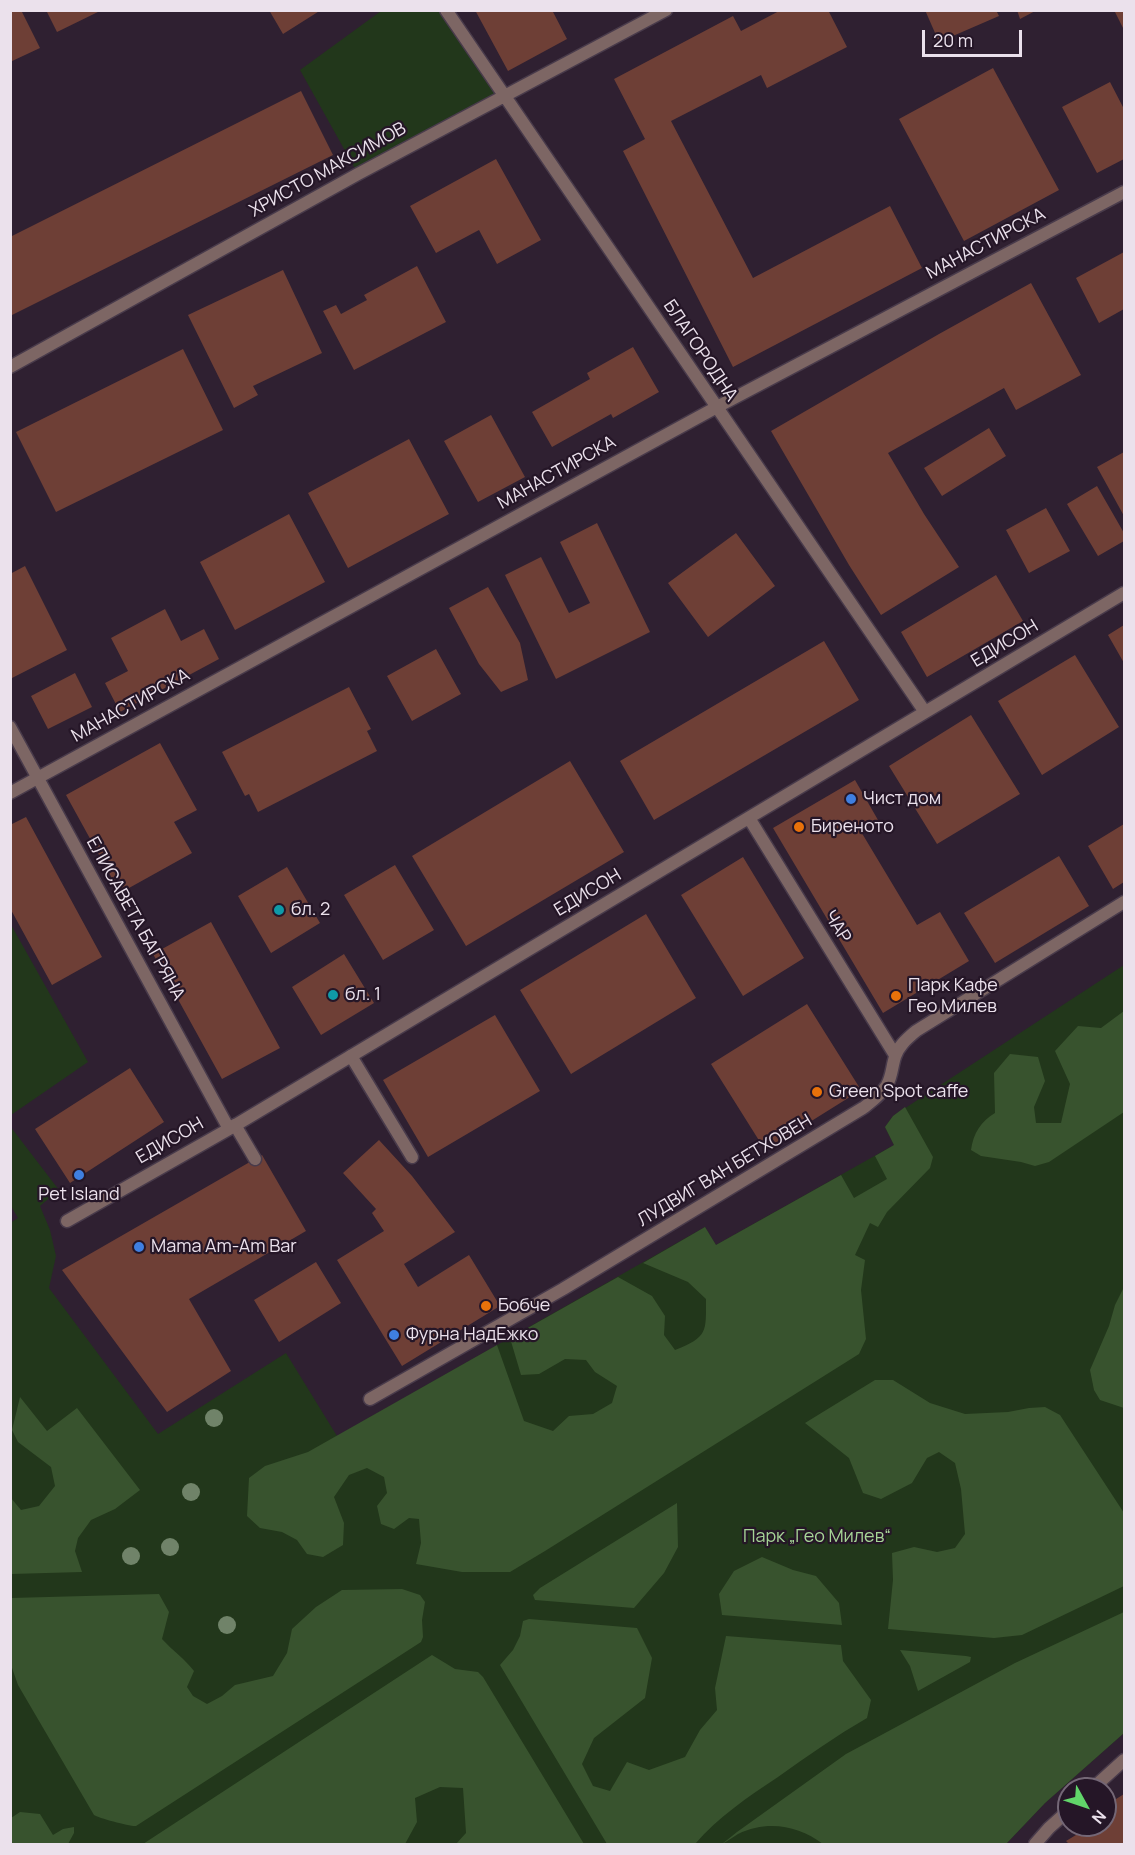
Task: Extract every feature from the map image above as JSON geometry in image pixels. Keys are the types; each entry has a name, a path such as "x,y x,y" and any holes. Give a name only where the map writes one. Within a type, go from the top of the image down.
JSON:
{"street":[{"name":"БЛАГОРОДНА","path":"446,10 925,712"},
{"name":"ХРИСТО МАКСИМОВ","path":"10,367 358,174 666,10"},
{"name":"МАНАСТИРСКА","path":"10,793 717,407 1125,192"},
{"name":"ЕДИСОН","path":"67,1221 351,1056 1125,593"},
{"name":"ЕЛИСАВЕТА БАГРЯНА","path":"10,728 232,1126 255,1159"},
{"name":"ЧАР","path":"749,818 895,1055"},
{"name":"ЛУДВИГ ВАН БЕТХОВЕН","path":"370,1399 563,1289 863,1108 878,1097 887,1084 895,1055 904,1041 916,1031 1125,902"},
{"path":"351,1056 412,1157"},
{"path":"1106,1777 1125,1760"},
{"path":"1035,1845 1057,1821"}],"green space":[{"path":"381,11 446,11 504,95 358,174 300,70"},
{"path":"10,923 88,1062 11,1115 10,1115"},
{"name":"Парк „Гео Милев“","path":"1124,965 1124,1733 1074,1777 1057,1777 1057,1792 1006,1844 11,1844 10,1223 18,1218 11,1206 10,1126 59,1190 40,1206 50,1230 56,1256 49,1288 158,1434 286,1353 337,1436 705,1227 716,1245 894,1145 885,1127 893,1116"},
{"path":"1124,1011 1124,1112 1049,1162 1035,1166 981,1156 971,1150 978,1128 995,1113 994,1073 1010,1054 1038,1057 1045,1081 1034,1107 1036,1123 1061,1123 1070,1084 1055,1051 1078,1026 1101,1028"},
{"path":"905,1107 933,1157 930,1168 887,1212 878,1227 870,1223 855,1255 865,1260 861,1290 866,1339 859,1354 545,1551 510,1572 462,1572 416,1564 421,1543 419,1519 409,1518 394,1529 381,1524 377,1506 387,1493 384,1477 367,1468 349,1475 334,1497 344,1523 343,1545 323,1557 307,1554 297,1540 282,1532 260,1528 247,1516 249,1478 265,1466 308,1452 497,1345 524,1421 553,1431 569,1416 593,1414 612,1403 617,1386 595,1372 586,1360 565,1359 539,1374 521,1375 510,1338 618,1277 652,1296 665,1316 664,1335 675,1350 694,1341 703,1332 705,1326 706,1299 688,1282 643,1263 705,1227 716,1245 841,1175 854,1198 887,1179 875,1156 894,1145 885,1127 893,1116"},
{"path":"1124,1287 1124,1408 1100,1400 1094,1390 1090,1370"},
{"path":"875,1380 893,1380 930,1403 965,1414 1045,1407 1060,1415 1124,1513 1124,1586 1022,1635 994,1638 888,1629 893,1580 892,1553 914,1547 937,1552 955,1548 965,1534 961,1489 955,1463 939,1452 927,1458 912,1483 881,1499 863,1493 849,1458 805,1423"},
{"path":"20,1397 47,1431 77,1408 140,1490 115,1509 91,1520 78,1538 75,1551 82,1572 11,1574 11,1498 21,1510 39,1506 55,1486 51,1467 18,1442 12,1430"},
{"path":"677,1503 678,1547 664,1573 634,1608 535,1600 533,1595 540,1588"},
{"path":"762,1557 793,1570 816,1576 839,1603 842,1625 722,1615 719,1594 734,1571"},
{"path":"402,1589 420,1595 425,1602 421,1642 136,1826 94,1815 18,1685 11,1665 11,1598 159,1594 169,1612 162,1639 194,1671 187,1687 193,1696 207,1704 222,1696 235,1685 273,1676 287,1653 292,1629 316,1607 342,1590"},
{"path":"1124,1612 1124,1733 1074,1777 1057,1777 1057,1792 1006,1844 823,1844 803,1832 771,1826 738,1834 722,1844 846,1754 1015,1663"},
{"path":"529,1619 637,1628 652,1658 645,1698 594,1738 582,1764 593,1786 610,1791 627,1762 649,1770 685,1757 700,1730 717,1710 715,1688 726,1636 841,1645 843,1661 871,1700 867,1718 822,1746 723,1816 695,1844 607,1844 500,1665 513,1650 520,1636 523,1621"},
{"path":"900,1650 971,1657 970,1662 918,1691 910,1666"},
{"path":"432,1655 455,1669 478,1672 483,1677 584,1844 456,1844 466,1833 463,1788 440,1787 415,1798 417,1822 405,1844 143,1844"},
{"path":"20,1812 40,1814 53,1835 63,1829 74,1827 74,1833 68,1844 11,1844 11,1818"}],"building":[{"path":"10,10 21,10 40,48 10,62"},
{"path":"46,10 102,10 57,32"},
{"path":"269,10 321,10 283,34"},
{"path":"475,10 552,10 567,39 508,71"},
{"path":"781,10 828,10 847,47 767,88 761,75 671,121 753,278 890,206 922,268 733,367 623,151 645,139 614,79 733,16 741,31"},
{"path":"925,10 996,10 999,16 939,42"},
{"path":"1017,10 1037,10 1020,19"},
{"path":"1114,10 1124,10 1124,30"},
{"path":"993,68 1059,190 964,241 899,119"},
{"path":"1110,82 1124,109 1124,159 1097,173 1062,107"},
{"path":"301,91 333,155 10,316 10,237"},
{"path":"496,159 541,240 497,264 479,230 436,253 410,206"},
{"path":"1124,252 1124,309 1099,323 1076,278"},
{"path":"417,266 446,322 354,370 323,311 336,305 341,314 367,300 364,295"},
{"path":"283,270 322,353 253,386 258,395 234,408 188,315"},
{"path":"1031,283 1081,375 1016,410 1004,388 888,453 959,567 881,615 849,565 771,431"},
{"path":"633,347 659,392 613,418 611,414 552,447 532,412 590,379 587,373"},
{"path":"183,349 223,430 56,512 16,432"},
{"path":"491,415 525,477 478,502 444,441"},
{"path":"989,428 1006,456 942,496 924,468"},
{"path":"409,439 449,514 348,568 308,493"},
{"path":"1124,452 1124,516 1097,467"},
{"path":"1097,486 1124,533 1124,541 1098,556 1067,504"},
{"path":"1046,508 1070,551 1029,573 1006,530"},
{"path":"289,514 325,582 235,630 200,562"},
{"path":"597,523 650,632 556,679 505,575 541,557 569,613 590,603 560,542"},
{"path":"736,533 775,586 708,637 668,583"},
{"path":"25,566 67,650 12,678 10,676 10,574"},
{"path":"996,575 1023,621 927,677 901,632"},
{"path":"488,587 520,643 528,680 501,692 479,664 449,608"},
{"path":"165,609 181,641 204,629 219,659 120,712 105,683 128,671 111,638"},
{"path":"1124,625 1124,663 1108,635"},
{"path":"824,641 859,700 654,820 620,761"},
{"path":"436,649 461,694 412,721 387,676"},
{"path":"1075,655 1119,727 1042,775 998,701"},
{"path":"75,673 92,707 48,729 31,696"},
{"path":"349,687 371,729 367,731 377,751 258,812 249,794 245,796 222,752"},
{"path":"971,715 1020,794 937,844 889,766"},
{"path":"160,743 197,810 174,822 192,853 120,893 66,795"},
{"path":"570,761 624,852 466,946 412,856"},
{"path":"855,780 878,820 860,830 917,925 940,912 969,961 883,1013 773,828"},
{"path":"26,817 102,957 52,985 10,908 10,825"},
{"path":"1124,824 1124,882 1113,889 1088,846"},
{"path":"1059,856 1089,906 995,963 964,913"},
{"path":"743,857 804,958 743,996 681,895"},
{"path":"395,865 434,930 383,960 344,895"},
{"name":"бл. 2","path":"287,867 320,923 271,953 238,896"},
{"path":"646,914 696,998 571,1074 520,990"},
{"path":"211,922 280,1048 222,1079 153,954"},
{"name":"бл. 1","path":"344,954 374,1003 321,1035 292,987"},
{"path":"807,1004 861,1090 765,1150 711,1064"},
{"path":"495,1015 540,1091 428,1157 383,1080"},
{"path":"130,1068 164,1122 70,1183 35,1129"},
{"path":"379,1140 412,1176 455,1232 404,1264 418,1287 469,1255 500,1306 402,1366 337,1260 384,1231 372,1213 376,1209 343,1173"},
{"path":"262,1155 306,1231 189,1299 231,1371 167,1412 62,1270"},
{"path":"316,1262 341,1303 279,1342 254,1300"},
{"path":"1124,1794 1124,1844 1069,1844 1066,1841 1073,1837 1117,1837 1117,1798"}],"place":[{"name":"Чист дом","path":"851,799"},
{"name":"Биреното","path":"799,827"},
{"name":"бл. 2","path":"279,910"},
{"name":"бл. 1","path":"333,995"},
{"name":"Парк Кафе Гео Милев","path":"896,996"},
{"name":"Green Spot caffe","path":"817,1092"},
{"name":"Pet Island","path":"79,1175"},
{"name":"Mama Am-Am Bar","path":"139,1247"},
{"name":"Бобче","path":"486,1306"},
{"name":"Фурна НадЕжко","path":"394,1335"}]}
